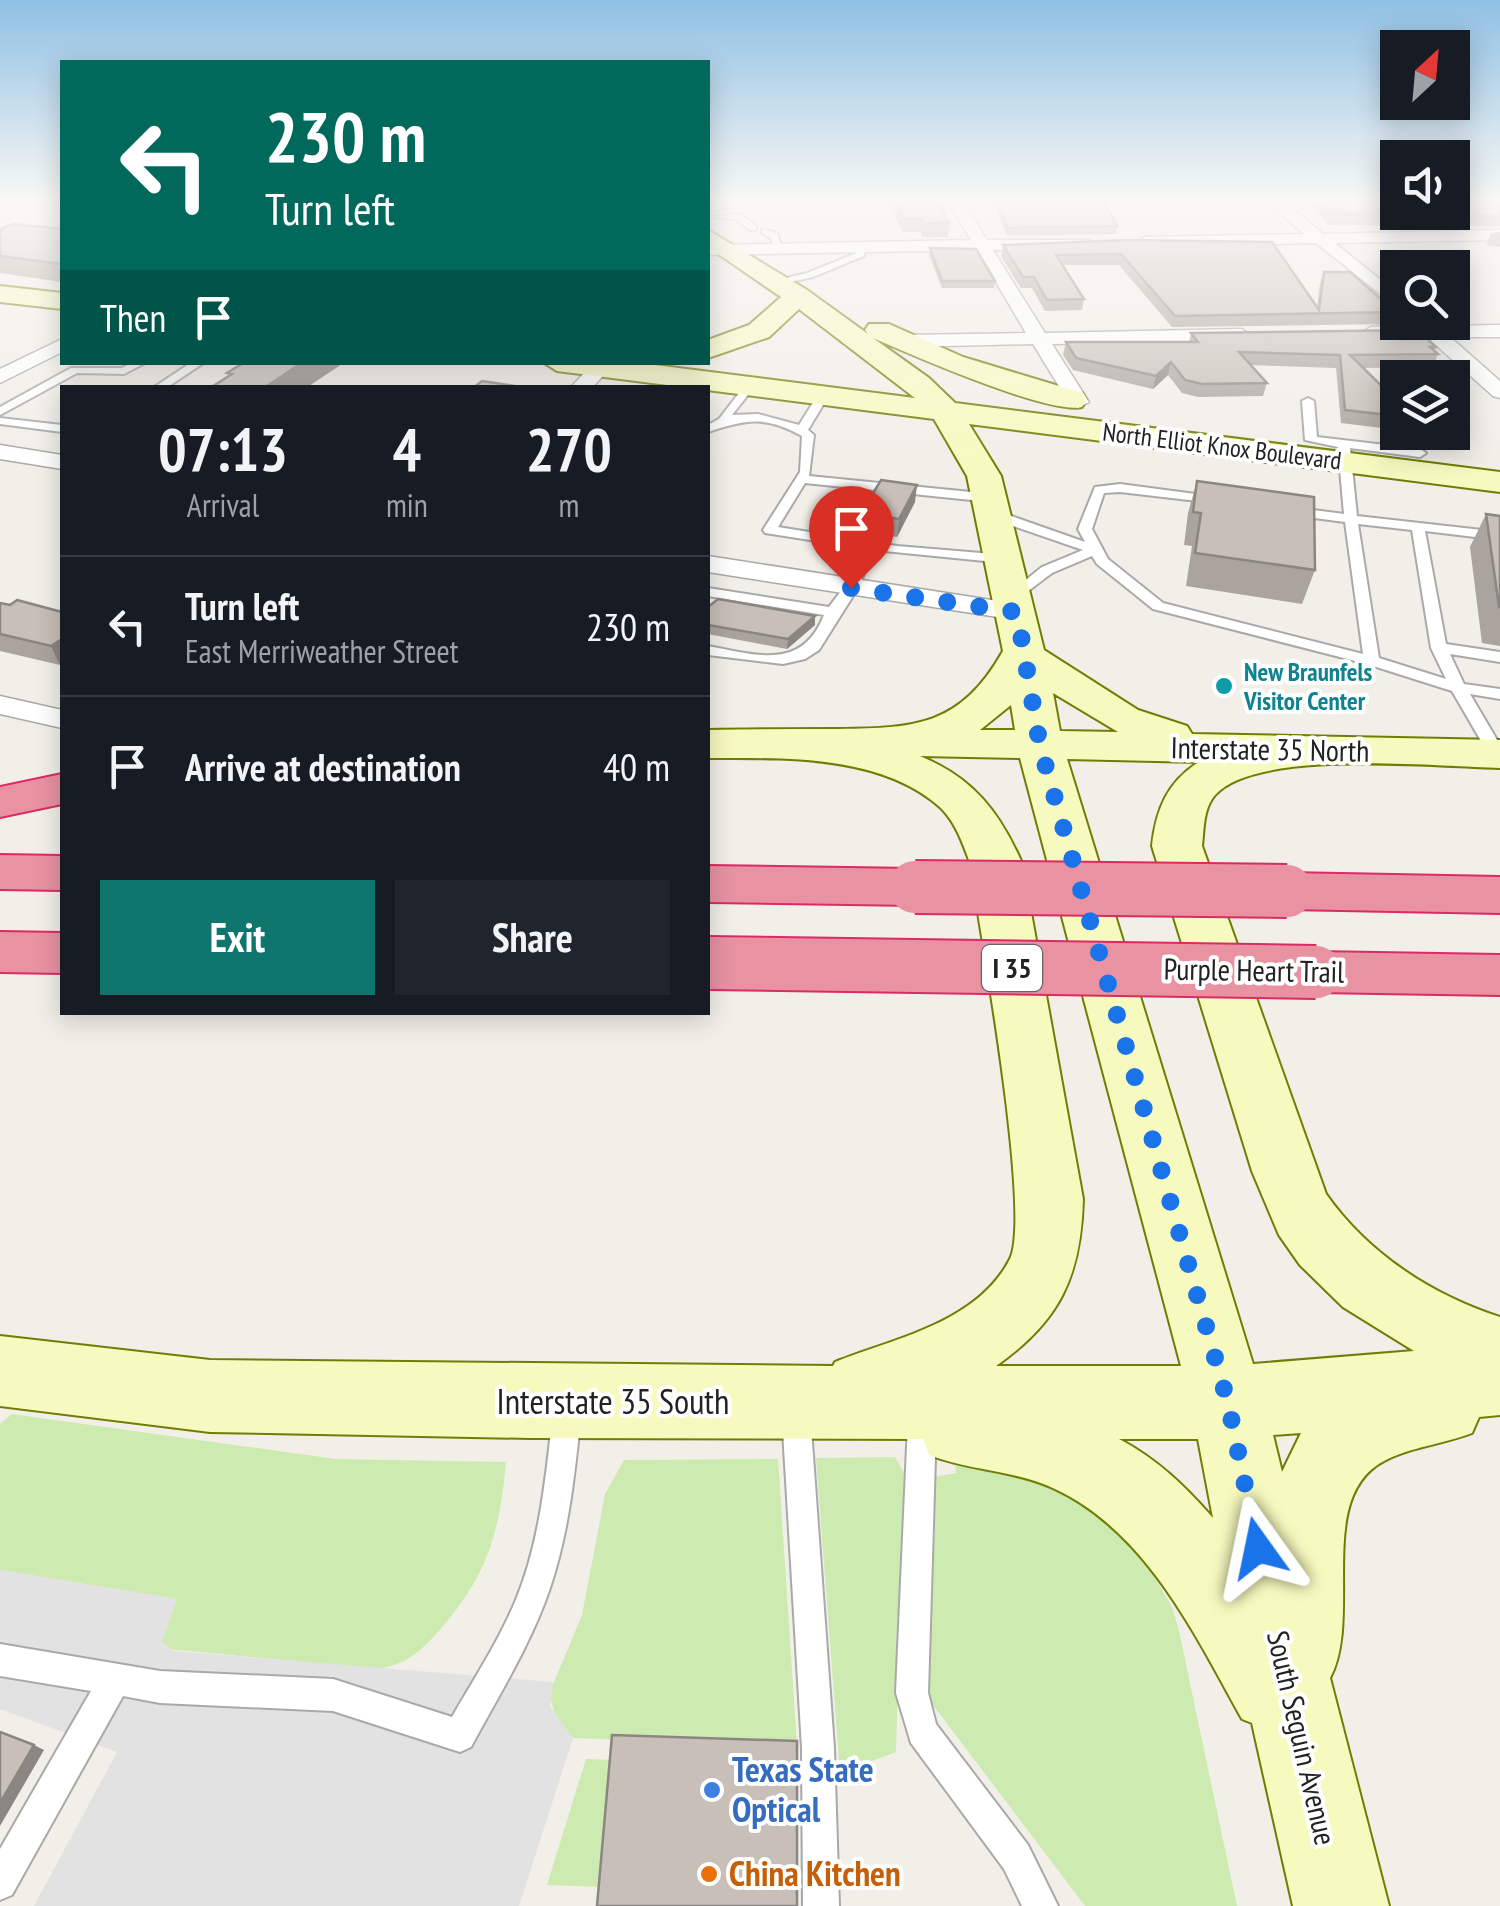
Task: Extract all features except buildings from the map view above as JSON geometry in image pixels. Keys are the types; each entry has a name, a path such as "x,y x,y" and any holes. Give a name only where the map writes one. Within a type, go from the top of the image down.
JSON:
{"highway":[{"path":"0,802 60,787"},
{"path":"0,872 60,873"},
{"path":"710,884 1500,894"},
{"name":"Purple Heart Trail","path":"710,964 1500,975"},
{"path":"1422,974 1500,990"}],"main road":[{"name":"South Seguin Avenue","path":"784,287 890,362 945,411 976,458 1007,572 1040,746 1228,1403 1298,1730 1341,1906"},
{"path":"710,349 759,330 787,289 953,363 1078,402 1292,454"},
{"path":"0,294 60,301"},
{"name":"North Elliot Knox Boulevard","path":"568,365 593,373 750,386 1292,454 1344,452 1500,482"},
{"path":"593,373 628,365"},
{"path":"902,742 941,733 978,712 1006,687 1007,572"},
{"path":"1007,572 1122,719 1212,749"},
{"path":"736,744 902,742 1040,746"},
{"path":"736,744 913,768 958,794 987,831 996,863 1050,1199 1046,1254 1035,1281 1010,1314 961,1347 900,1378 795,1402"},
{"name":"Interstate 35 North","path":"1040,746 1499,754"},
{"path":"1311,750 1227,767 1203,776 1186,797 1177,818 1177,846 1284,1171 1305,1218 1368,1283 1414,1317 1460,1340 1500,1352"},
{"path":"0,787 60,786"},
{"name":"Interstate 35 South","path":"0,1371 210,1396 569,1402 1228,1403"},
{"path":"1228,1403 1500,1380"},
{"path":"1298,1730 1304,1537 1313,1491 1329,1458 1347,1439 1404,1417 1500,1393"},
{"path":"795,1402 989,1431 1050,1446 1106,1472 1139,1496 1184,1541 1298,1730"}],"street":[{"path":"1007,287 1078,402"},
{"path":"1470,329 1500,330"},
{"path":"1354,333 1380,331"},
{"path":"904,341 1255,335"},
{"path":"1442,340 1500,392"},
{"path":"0,378 60,346"},
{"path":"0,452 60,462"},
{"path":"710,574 851,588 1007,572"},
{"path":"0,705 60,719"}],"lane":[{"path":"787,289 791,287"},
{"path":"0,412 75,370 124,371 136,365"},
{"path":"163,385 195,365"},
{"path":"710,428 724,418 750,386"},
{"path":"802,431 823,395"},
{"path":"1308,401 1311,440 1344,452 1420,453"},
{"path":"724,418 770,419 808,436 801,480 770,530 1007,572 1047,570 1096,550"},
{"path":"0,420 60,430"},
{"path":"1344,452 1372,661"},
{"path":"801,480 1007,572 1096,550"},
{"path":"1227,502 1137,490 1098,490 1085,530 1102,561 1158,606 1372,661 1458,688 1500,694"},
{"path":"1279,509 1500,536"},
{"path":"1418,527 1440,648 1458,688 1499,754"},
{"path":"710,651 770,661 805,655 826,637 833,612 851,588 869,547"},
{"path":"710,574 833,612"},
{"path":"1440,648 1500,657"},
{"path":"0,1660 160,1688 333,1695 460,1736 525,1613 535,1586 560,1477 569,1402"},
{"path":"795,1402 818,1748 821,1906"},
{"path":"922,1424 912,1693 915,1716 922,1732 1016,1857 1040,1906"},
{"path":"0,1883 114,1680"}],"green space":[{"path":"12,1414 336,1459 506,1462 496,1529 482,1568 459,1606 429,1641 398,1664 376,1669 168,1649 162,1636 176,1599 0,1570 0,1424"},
{"path":"955,1456 1052,1470 1134,1542 1172,1607 1179,1631 1237,1906 1085,1906 926,1696 933,1477 956,1473"},
{"path":"895,1457 904,1473 896,1752 840,1773 816,1458"},
{"path":"778,1459 797,1746 573,1738 556,1717 549,1694 582,1615 605,1494 624,1460"},
{"path":"586,1759 613,1760 602,1887 547,1885"}],"shaded area":[{"path":"0,1570 177,1599 162,1642 175,1651 553,1682 550,1706 573,1738 519,1906 34,1906 117,1752 0,1709"}],"place":[{"name":"New Braunfels Visitor Center","path":"1224,686"},
{"name":"Texas State Optical","path":"712,1790"},
{"name":"China Kitchen","path":"709,1874"}],"route":[{"path":"851,588 1017,612 1040,746 1228,1403 1258,1548"}]}
